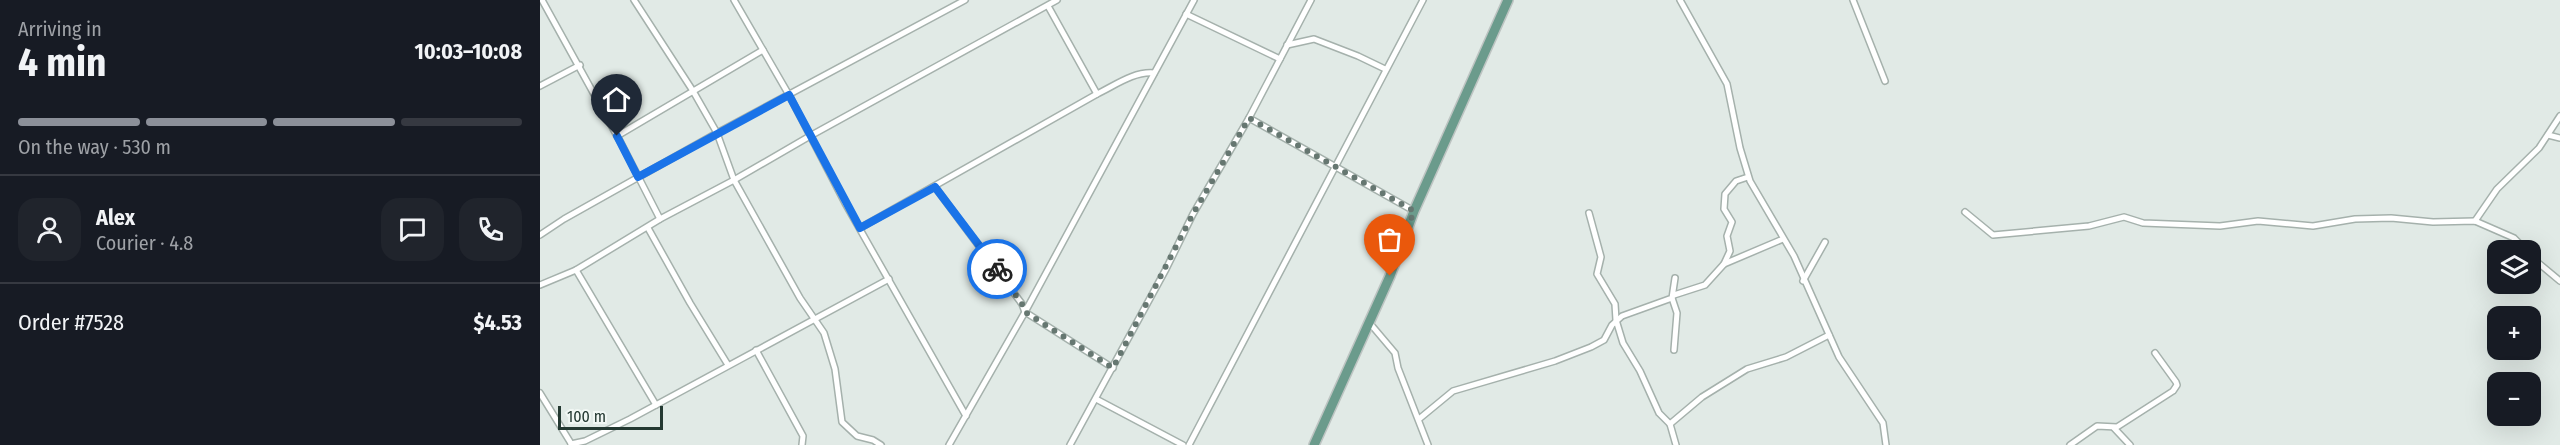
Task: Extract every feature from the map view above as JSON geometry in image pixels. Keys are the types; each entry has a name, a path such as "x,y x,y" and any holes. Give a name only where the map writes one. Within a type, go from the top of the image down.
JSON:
{"main road":[{"path":"1314,445 1390,276 1414,211 1508,0"}],"street":[{"path":"542,0 580,65 660,219"},
{"path":"634,0 693,91 717,133 735,180 814,320 824,333 835,369 842,422 857,436 873,440 881,445"},
{"path":"734,0 966,416"},
{"path":"540,235 564,219 717,133 965,0"},
{"path":"540,285 576,270 660,219 735,180 810,136 1057,0"},
{"path":"949,445 1025,312 1194,0"},
{"path":"1070,445 1193,214 1249,118 1311,0"},
{"path":"1190,445 1423,0"},
{"path":"1680,0 1727,84 1748,177 1794,256 1803,281 1845,368 1883,423 1886,445"},
{"path":"1853,0 1885,81"},
{"path":"1048,6 1097,94"},
{"path":"1186,14 1280,59"},
{"path":"1287,45 1314,39 1385,69"},
{"path":"617,136 763,50"},
{"path":"540,86 580,65"},
{"path":"860,228 1097,94 1131,77 1146,72 1154,73"},
{"path":"2475,221 2497,189 2539,148 2560,116"},
{"path":"1249,118 1414,211"},
{"path":"2548,135 2560,138"},
{"path":"1419,419 1446,396 1463,387 1555,361 1602,342 1616,320 1706,285 1724,264 1731,251 1727,236 1732,222 1724,209 1725,194 1736,181 1748,177"},
{"path":"935,187 1008,284 1025,312 1113,368"},
{"path":"1965,212 1993,235 2089,226 2124,217 2143,223 2220,226 2258,221 2313,226 2355,219 2380,218 2475,221 2516,240"},
{"path":"1589,213 1601,257 1597,274 1615,304 1616,320 1623,343 1640,371 1659,413 1670,424 1676,445"},
{"path":"648,228 728,365"},
{"path":"1724,264 1783,238"},
{"path":"1803,281 1825,242"},
{"path":"2541,265 2560,280"},
{"path":"576,270 656,405"},
{"path":"1674,351 1677,313 1673,296 1675,278"},
{"path":"540,393 572,445 604,432 656,405 889,279"},
{"path":"1368,324 1395,353 1398,368 1428,445"},
{"path":"1670,424 1702,397 1747,369 1786,357 1829,335"},
{"path":"756,350 803,436 802,445"},
{"path":"2070,445 2097,426 2114,428 2154,405 2176,388 2176,382 2155,353"},
{"path":"1096,399 1183,445"},
{"path":"2114,428 2130,445"}],"way so far":[{"path":"997,269 1022,304 1025,312 1113,368 1193,214 1249,118 1414,211 1390,276"}],"route":[{"path":"617,136 638,177 789,95 828,172 860,228 935,187 997,269"}]}
